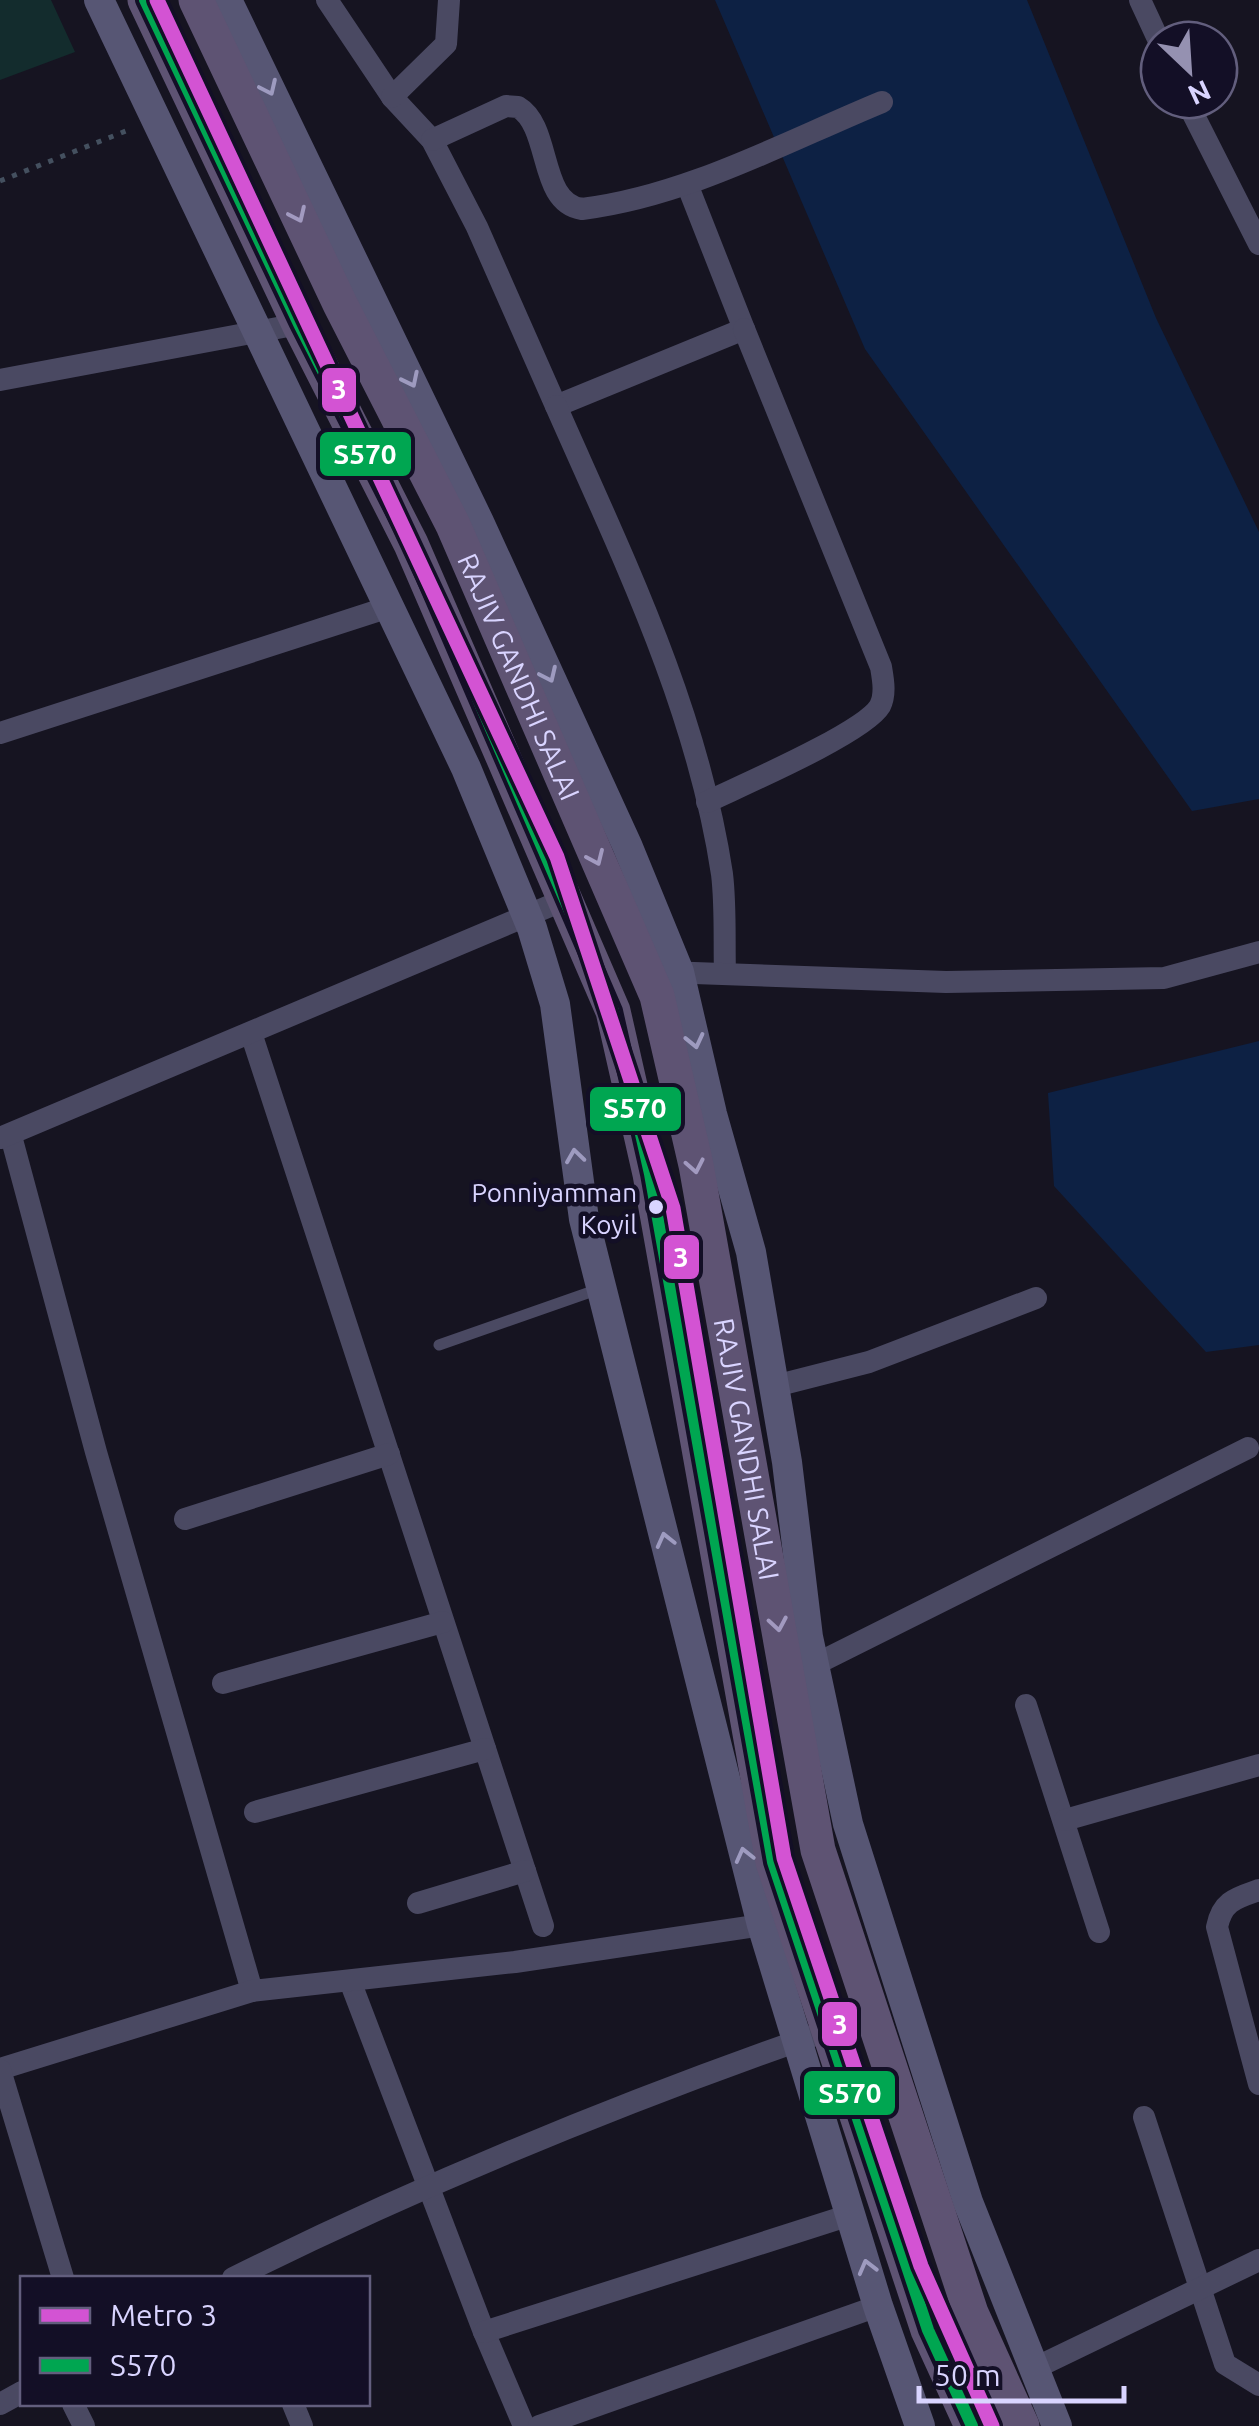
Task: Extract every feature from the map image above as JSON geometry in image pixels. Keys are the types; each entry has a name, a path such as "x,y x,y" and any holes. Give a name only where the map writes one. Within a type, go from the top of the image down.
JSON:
{"main road":[{"name":"RAJIV GANDHI SALAI","path":"145,0 299,324 411,544 613,1011 650,1174 773,1862 928,2330 972,2426"},
{"name":"RAJIV GANDHI SALAI","path":"196,0 340,304 453,524 662,972 657,996 696,1164 818,1850 972,2313 1022,2426"}],"street":[{"path":"98,0 260,332 386,608 466,768 526,916 555,1004 584,1219 762,1925 794,2042 920,2426"},
{"path":"227,0 487,540 627,845 662,972 712,1114 751,1252 814,1665 854,1841 968,2202 1058,2426"},
{"path":"327,0 392,98 432,140 477,226 665,654 707,802 722,877 725,974"},
{"path":"392,98 446,44 449,0"},
{"path":"432,140 506,106 518,106 532,120 553,180 574,208 640,200 687,184 882,102"},
{"path":"1196,120 1259,244"},
{"path":"687,184 880,667 884,688 880,707 852,728 707,802"},
{"path":"0,380 299,324"},
{"path":"556,406 744,329"},
{"path":"0,733 386,608"},
{"path":"252,1991 6,1137 564,900"},
{"path":"662,972 946,982 1164,978 1259,952"},
{"path":"251,1033 542,1926"},
{"path":"774,1386 869,1362 1036,1298"},
{"path":"814,1665 1248,1448"},
{"path":"185,1518 389,1454"},
{"path":"223,1683 443,1622"},
{"path":"1026,1705 1099,1932"},
{"path":"255,1812 485,1749"},
{"path":"1065,1820 1259,1764"},
{"path":"418,1903 525,1871"},
{"path":"1259,1890 1229,1901 1220,1911 1217,1927 1259,2084"},
{"path":"62,2276 7,2117 0,2070 252,1991 762,1925"},
{"path":"350,1981 484,2332 524,2426"},
{"path":"240,2276 427,2184 596,2113 829,2030"},
{"path":"1144,2117 1225,2364 1259,2385"},
{"path":"484,2332 852,2214"},
{"path":"1033,2369 1259,2260"},
{"path":"539,2426 878,2306"}],"lane":[{"path":"439,1345 603,1288"}],"path":[{"path":"0,182 157,119"}],"green space":[{"path":"0,0 51,0 75,52 0,80"}],"water":[{"path":"715,0 1027,0 1156,318 1259,532 1259,799 1192,811 865,349"},
{"path":"1259,1041 1259,1345 1206,1352 1054,1186 1048,1093"}],"metro line":[{"name":"3","path":"157,0 557,857 673,1208 784,1858 921,2266 992,2426"}],"transit line":[{"name":"S570","path":"145,0 299,324 411,544 613,1011 650,1174 773,1862 928,2330 972,2426"}],"place":[{"name":"Ponniyamman Koyil","path":"656,1207"}]}
